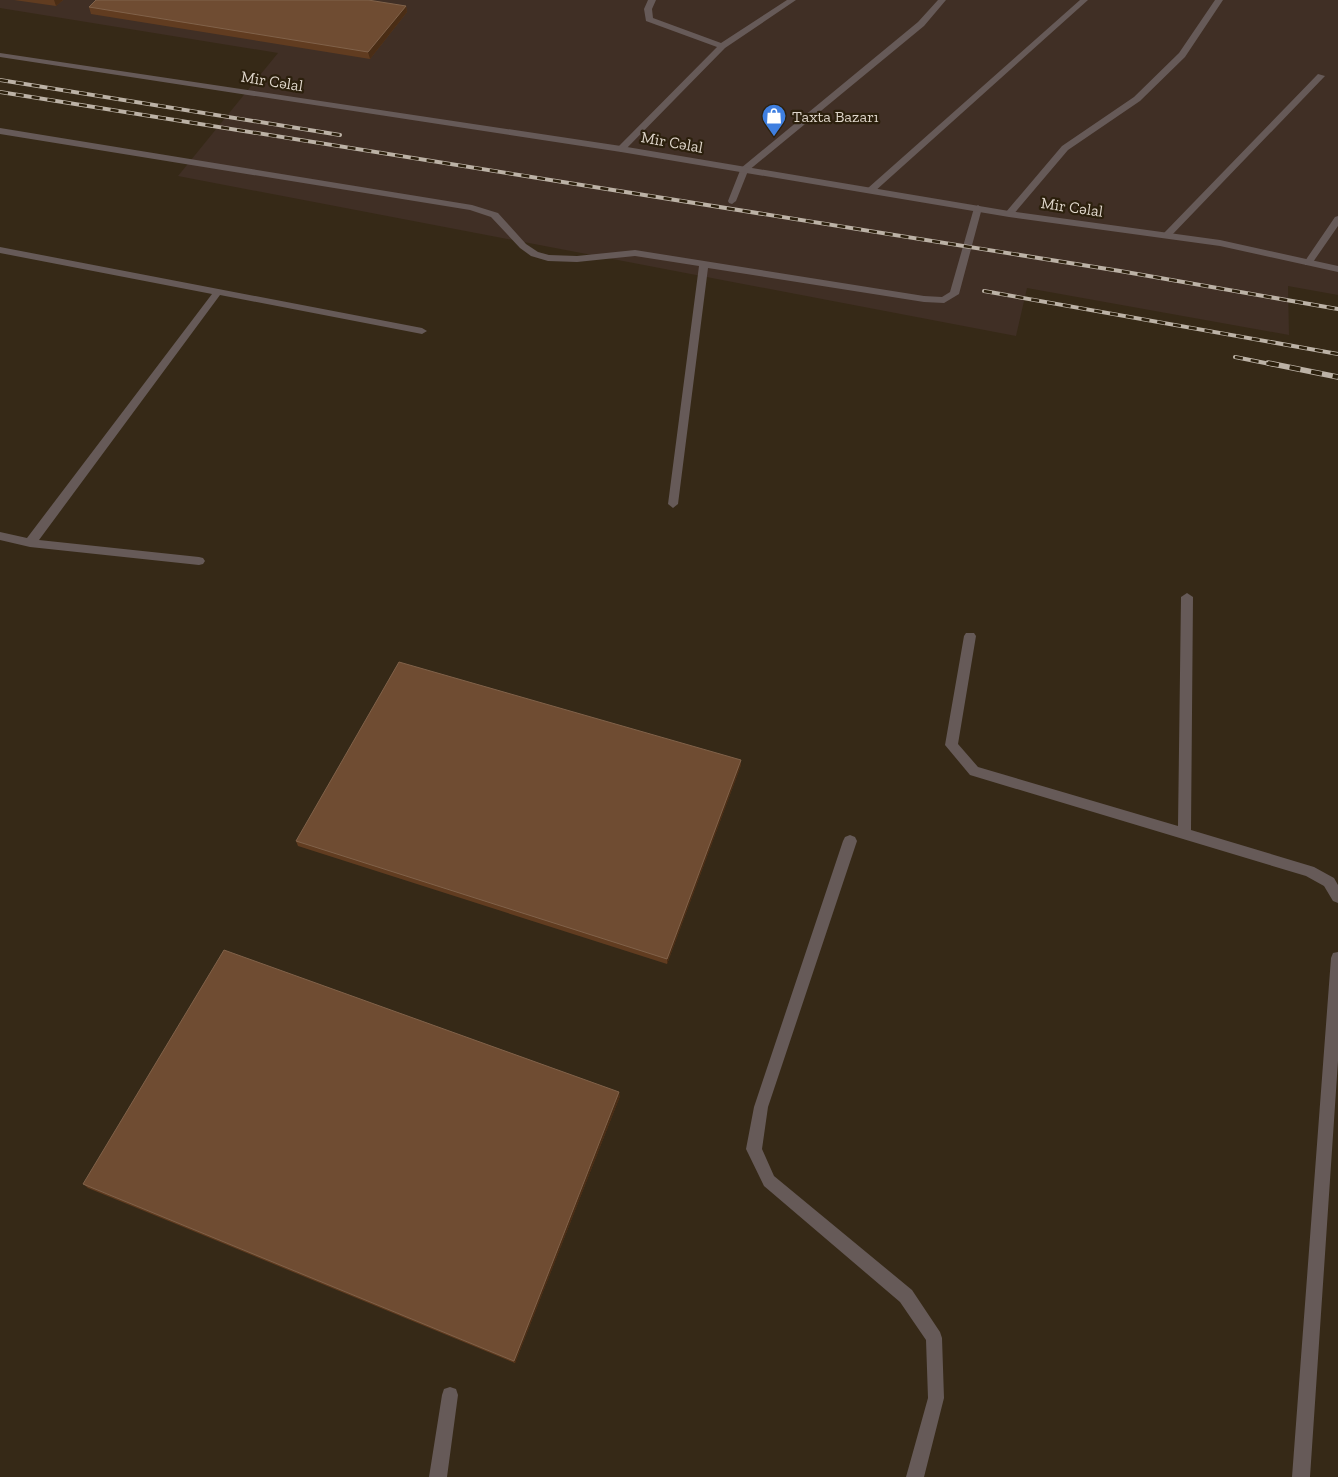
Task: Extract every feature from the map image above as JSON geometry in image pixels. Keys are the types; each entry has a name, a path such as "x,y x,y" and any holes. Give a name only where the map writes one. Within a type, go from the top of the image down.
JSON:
{"street":[{"path":"652,0 648,9 649,19 722,46"},
{"path":"621,149 722,46 792,0"},
{"path":"732,201 744,170 921,24 942,0"},
{"path":"871,190 1084,0"},
{"path":"1009,214 1065,148 1138,99 1182,55 1219,0"},
{"name":"Mir Cəlal","path":"0,55 621,149 1009,214 1220,243 1338,269"},
{"path":"1167,235 1322,76"},
{"path":"0,131 472,208 496,216 524,247 559,260 581,260 617,253 635,253 924,299 944,300 954,294 978,208"},
{"path":"1308,263 1338,219"},
{"path":"0,250 422,331"},
{"path":"673,504 704,264"},
{"path":"30,543 218,292"},
{"path":"0,536 30,543 199,561"},
{"path":"1184,834 1187,598"},
{"path":"970,636 952,745 974,771 1309,871 1329,882 1338,897"},
{"path":"850,841 760,1107 754,1149 769,1181 906,1296 934,1338 936,1398 915,1477"},
{"path":"1301,1477 1337,1008 1338,958"},
{"path":"438,1477 450,1395"}],"shaded area":[{"name":"Taxta Bazarı","path":"0,0 1338,0 1338,295 1288,286 1289,335 1027,288 1016,336 178,176 278,53 0,8"}],"building":[{"path":"96,0 368,0 406,6 368,52 89,7"},
{"path":"399,662 741,760 667,959 296,841"},
{"path":"224,950 619,1092 514,1361 83,1184"}],"railway":[{"path":"0,80 340,135"},
{"path":"0,92 1120,271 1338,309"},
{"path":"984,291 1338,354"},
{"path":"1235,357 1275,365"},
{"path":"1268,363 1338,377"}],"place":[{"name":"Taxta Bazarı","path":"774,137"}]}
